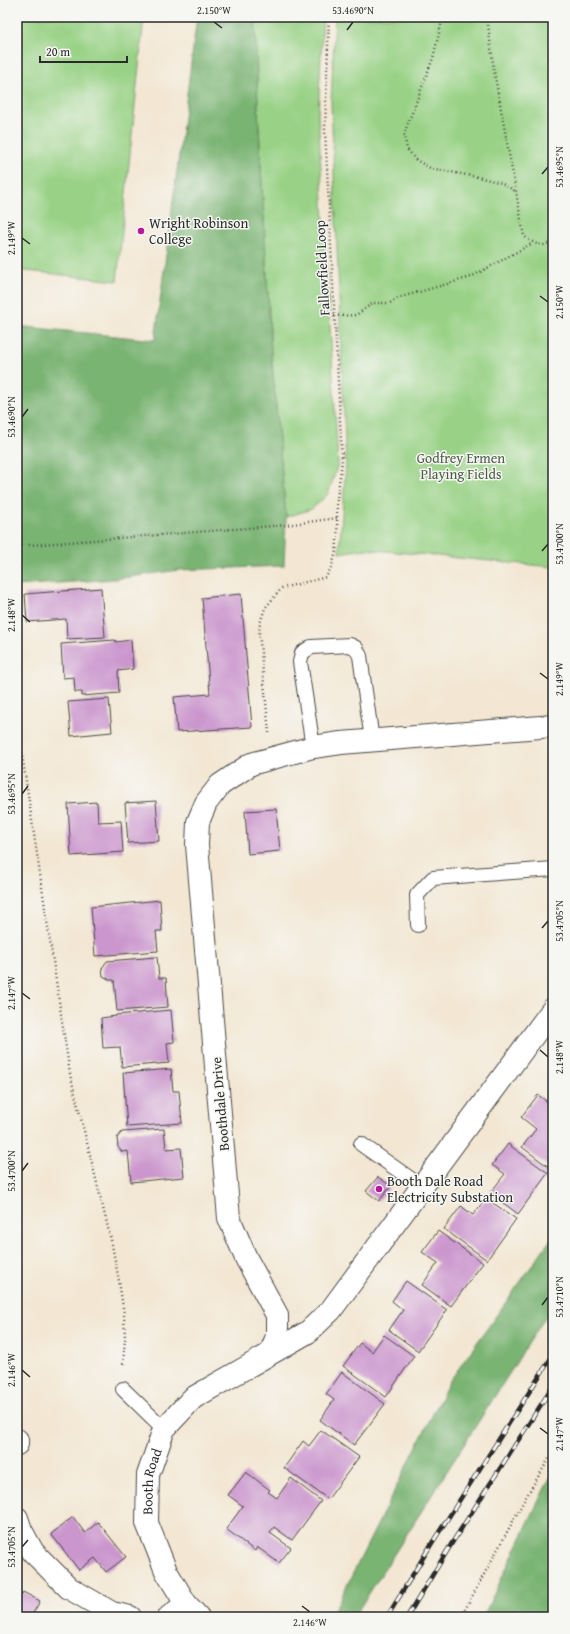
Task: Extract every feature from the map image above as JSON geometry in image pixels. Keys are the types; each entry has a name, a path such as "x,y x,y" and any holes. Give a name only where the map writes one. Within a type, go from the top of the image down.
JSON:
{"street":[{"name":"Boothdale Drive","path":"271,1352 277,1336 277,1315 246,1258 229,1218 198,845 198,822 206,803 220,785 251,764 313,747 372,740 553,726"},
{"path":"164,1429 193,1398 308,1332 331,1310 553,1009"},
{"name":"Booth Road","path":"164,1429 148,1475 147,1523 166,1570 192,1611"},
{"path":"18,1527 33,1552 69,1588 112,1613 130,1617"},
{"path":"169,1617 192,1611"}],"lane":[{"path":"313,747 300,662 302,653 311,647 350,645 356,648 360,656 372,740"},
{"path":"418,925 417,895 433,878 553,869"},
{"path":"361,1144 422,1187"},
{"path":"123,1389 164,1429"}],"path":[{"name":"Fallowfield Loop","path":"269,735 259,632 260,623 265,608 282,588 326,577 332,566 338,545 337,498 342,460 325,129 329,17"},
{"path":"443,17 433,58 404,134 407,149 416,160 430,168 501,183 516,192"},
{"path":"487,17 495,78 524,236 540,246 549,244 553,240"},
{"path":"334,316 356,315 373,303 390,303 398,298 471,277 533,243"},
{"path":"17,545 286,525 337,518"},
{"path":"17,721 70,1074 111,1240 119,1281 124,1314 125,1338 122,1375 123,1389"},
{"path":"461,1617 526,1497 553,1452"}],"green space":[{"path":"17,17 144,17 117,281 17,270"},
{"path":"197,17 255,17 258,109 271,352 286,517 284,566 179,570 115,579 17,586 17,326 155,340"},
{"path":"255,17 323,17 318,115 338,464 328,494 312,509 286,517 271,352 258,109"},
{"name":"Godfrey Ermen Playing Fields","path":"335,17 553,17 553,567 365,549 339,553 346,465 331,102"},
{"path":"553,1236 553,1305 354,1617 331,1617 449,1382"},
{"path":"553,1471 553,1617 483,1617 552,1473"}],"building":[{"path":"101,588 105,637 67,639 66,619 27,622 25,594"},
{"path":"241,594 252,727 177,732 174,697 210,694 202,598"},
{"path":"115,640 116,642 131,640 133,669 118,671 119,693 82,696 82,692 75,692 74,677 63,678 61,644"},
{"path":"109,699 112,732 71,736 68,702"},
{"path":"156,801 159,841 128,843 125,803"},
{"path":"97,802 98,822 121,821 123,852 71,856 68,804"},
{"path":"276,809 280,851 248,854 245,811"},
{"path":"160,900 162,931 156,931 158,951 95,956 91,907"},
{"path":"157,957 159,978 166,978 168,1007 117,1011 114,980 110,980 103,976 102,968 107,961"},
{"path":"171,1010 174,1042 167,1043 169,1063 122,1067 120,1047 103,1048 101,1018 116,1015"},
{"path":"171,1069 173,1091 179,1091 182,1123 127,1127 123,1073"},
{"path":"538,1095 553,1106 553,1164 550,1168 522,1147 536,1129 521,1117"},
{"path":"164,1129 166,1149 181,1148 184,1177 131,1182 128,1151 122,1152 118,1147 117,1138 122,1132"},
{"path":"508,1144 548,1173 518,1214 490,1193 505,1174 492,1165"},
{"name":"Booth Dale Road Electricity Substation","path":"378,1177 391,1186 379,1201 366,1191"},
{"path":"486,1198 516,1219 487,1260 444,1229 461,1206 473,1215"},
{"path":"438,1231 483,1263 451,1306 422,1285 438,1263 422,1252"},
{"path":"406,1281 447,1310 418,1351 389,1330 403,1310 392,1301"},
{"path":"384,1335 414,1356 386,1397 343,1366 360,1343 372,1352"},
{"path":"342,1372 385,1404 354,1445 320,1420 334,1400 326,1394"},
{"path":"321,1430 359,1457 328,1499 284,1468 303,1441 309,1446"},
{"path":"246,1472 270,1490 268,1492 277,1498 291,1478 321,1501 292,1540 274,1527 270,1533 291,1548 279,1563 257,1547 255,1551 226,1529 243,1506 228,1495"},
{"path":"73,1517 85,1533 98,1522 126,1557 106,1572 95,1558 79,1570 51,1534"},
{"path":"23,1592 40,1601 31,1617 17,1617 17,1595 20,1597"}],"railway":[{"path":"387,1617 432,1543 553,1355"},
{"path":"407,1617 452,1543 553,1386"}],"place":[{"name":"Wright Robinson College","path":"141,231"},
{"name":"Booth Dale Road Electricity Substation","path":"379,1189"}]}
